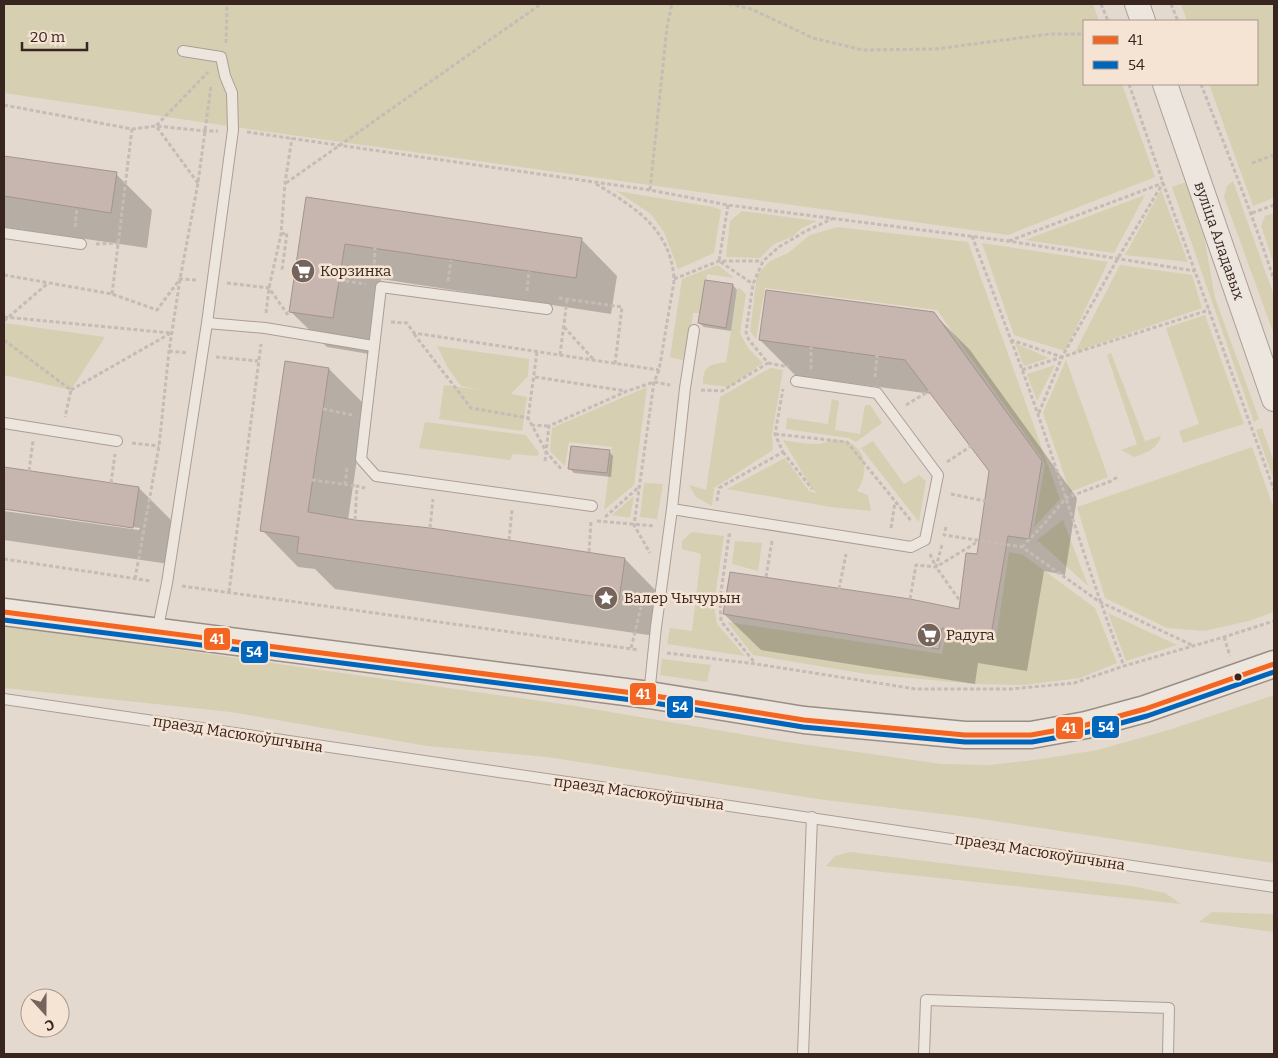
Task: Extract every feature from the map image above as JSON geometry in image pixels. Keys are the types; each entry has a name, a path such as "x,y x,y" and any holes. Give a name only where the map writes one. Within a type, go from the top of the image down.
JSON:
{"main road":[{"path":"4,612 649,695 804,720 965,735 1021,735 1086,725 1145,709 1274,664"}],"street":[{"path":"1137,4 1143,20"},
{"name":"вуліца Аладавых","path":"1165,85 1274,399"}],"lane":[{"path":"156,633 167,584 208,323 233,130 232,94 221,57 183,51"},
{"path":"4,233 81,244"},
{"path":"547,310 381,287 361,459 376,476 592,506"},
{"path":"208,323 264,328 373,346"},
{"path":"649,695 685,388 694,330"},
{"path":"672,509 911,547 925,540 938,475 877,393 796,381"},
{"path":"4,423 117,441"},
{"name":"праезд Масюкоўшчына","path":"4,699 449,766 812,817 1274,887"},
{"path":"803,1054 812,817"},
{"path":"924,1054 926,1000 1169,1008 1168,1054"}],"path":[{"path":"285,184 339,144 541,4"},
{"path":"650,190 667,27 672,4"},
{"path":"729,4 751,9 813,38 863,50 935,49 1050,34 1083,34"},
{"path":"1101,4 1108,20"},
{"path":"1171,4 1178,20"},
{"path":"156,126 214,66"},
{"path":"1129,85 1274,490"},
{"path":"1201,85 1252,213 1274,280"},
{"path":"4,105 132,129 156,126 205,131 233,130 339,144 650,190 728,205 1008,241 1195,272"},
{"path":"156,126 198,182"},
{"path":"112,294 120,243 132,129"},
{"path":"135,579 159,446 171,333 198,182 205,131"},
{"path":"229,592 258,361 269,288 281,234 285,184 292,138"},
{"path":"1252,163 1274,155"},
{"path":"594,183 624,201 646,218 662,237 674,279 659,370 654,382 634,525 653,558 654,550"},
{"path":"1008,241 1163,183"},
{"path":"1038,415 1062,357 1163,183"},
{"path":"719,262 728,205"},
{"path":"1252,213 1274,205"},
{"path":"685,388 722,391 768,363 749,340 746,332 753,284 763,260 778,247 806,231 835,218"},
{"path":"281,234 287,233 282,270"},
{"path":"972,236 1038,415 1100,602 1124,666"},
{"path":"81,244 120,243"},
{"path":"374,270 376,248"},
{"path":"448,281 451,260"},
{"path":"674,279 719,262 763,260"},
{"path":"719,262 753,284"},
{"path":"527,293 529,271"},
{"path":"4,275 112,294 157,310 180,279"},
{"path":"180,279 269,288 292,320"},
{"path":"339,280 370,284"},
{"path":"4,321 48,283"},
{"path":"560,355 568,300"},
{"path":"1022,370 1209,310"},
{"path":"4,317 171,333"},
{"path":"377,321 406,323 471,408 528,418"},
{"path":"564,327 594,360"},
{"path":"62,431 71,390 171,333"},
{"path":"414,333 659,370"},
{"path":"4,340 71,390"},
{"path":"1011,340 1062,357"},
{"path":"811,347 811,369"},
{"path":"537,352 528,418 547,453 562,470"},
{"path":"875,377 877,355"},
{"path":"786,376 787,366"},
{"path":"535,377 627,392"},
{"path":"531,424 549,426 654,382"},
{"path":"784,386 775,434 782,452 812,489"},
{"path":"905,405 929,392"},
{"path":"353,416 355,406"},
{"path":"545,461 549,426"},
{"path":"29,470 35,428"},
{"path":"775,434 847,442 925,540 936,567 960,601"},
{"path":"111,483 117,441 159,446"},
{"path":"947,462 970,446"},
{"path":"715,516 719,488 782,452"},
{"path":"1022,547 1043,526 1066,498 1111,481 1119,476"},
{"path":"312,480 367,488"},
{"path":"355,520 357,486"},
{"path":"600,521 640,486"},
{"path":"951,494 985,501"},
{"path":"424,497 433,498 430,528"},
{"path":"890,537 895,501"},
{"path":"502,508 512,509 509,540"},
{"path":"589,552 591,520 656,526 655,534"},
{"path":"737,536 729,535 720,599 721,621 756,664"},
{"path":"936,567 944,535"},
{"path":"763,539 781,542"},
{"path":"766,577 772,541"},
{"path":"910,599 916,565 936,567 979,541"},
{"path":"837,552 847,554 839,589"},
{"path":"4,559 167,584 654,652 756,664 906,688 925,689 1012,689 1074,683 1274,621"},
{"path":"1100,602 1194,646"},
{"path":"631,648 642,603"}],"shaded area":[{"path":"4,4 1093,4 1099,20 1083,20 1083,85 1122,85 1155,177 1008,235 4,93"},
{"path":"1181,4 1274,4 1274,198 1253,206 1209,85 1258,85 1258,20 1187,20"},
{"path":"1233,181 1274,296 1274,335 1224,197 1227,186"},
{"path":"1186,182 1204,237 1215,298 1259,419 1254,422 1172,187"},
{"path":"1161,190 1188,262 1125,255"},
{"path":"616,191 713,207 721,210 714,253 678,269 664,232 651,214"},
{"path":"1145,195 1114,253 1025,240"},
{"path":"742,211 817,221 802,228 792,237 774,244 760,258 726,257 730,221"},
{"path":"1274,213 1274,264 1261,226 1265,216"},
{"path":"837,227 968,242 1060,499 1034,527 1045,464 937,310 765,288 756,339 750,331 757,275 770,261 788,253 810,235"},
{"path":"982,243 1108,262 1065,351 1014,335"},
{"path":"718,265 734,278 707,274 701,313 693,313 686,361 670,357 682,279"},
{"path":"1120,265 1192,275 1202,308 1075,352"},
{"path":"738,287 746,294 740,333 748,348 763,363 729,387 703,384 704,373 708,367 726,362"},
{"path":"1205,315 1244,424 1183,443 1179,431 1199,424 1166,328"},
{"path":"4,323 105,337 71,390 4,375"},
{"path":"1015,343 1049,358 1024,366"},
{"path":"437,346 529,359 528,376 511,394 527,397 522,431 439,419 444,385 481,390 461,386 448,368"},
{"path":"1111,353 1145,441 1161,436 1154,447 1134,457 1121,450 1137,444 1107,355"},
{"path":"1066,360 1108,477 1070,492 1043,413"},
{"path":"1055,365 1037,401 1027,374"},
{"path":"770,368 783,370 772,434 773,450 714,488 712,506 696,497 689,485 706,490 720,397"},
{"path":"647,387 634,485 604,510 612,447 569,442 565,466 550,451 552,428"},
{"path":"832,399 839,401 835,430 860,434 865,405 870,405 882,423 856,442 849,438 786,429 787,418 828,424"},
{"path":"425,422 526,435 539,453 537,456 513,454 510,460 419,448"},
{"path":"1262,428 1274,462 1274,481 1256,430"},
{"path":"783,440 817,444 840,440 856,447 864,460 864,475 857,491 868,495 871,511 831,507 727,489 785,458 809,491 818,494 812,489"},
{"path":"873,441 904,484 919,475 926,481 919,522 861,448"},
{"path":"1252,447 1274,509 1274,612 1249,621 1204,631 1167,628 1105,598 1077,507"},
{"path":"644,483 663,484 657,519 640,517"},
{"path":"634,496 630,518 612,515"},
{"path":"1063,520 1088,586 1037,540"},
{"path":"692,532 724,536 714,604 717,624 745,656 667,644 670,628 692,631 701,554 682,549 682,541"},
{"path":"735,541 762,543 758,571 732,564"},
{"path":"1009,552 1023,555 1095,608 1117,663 1080,678 1024,685 975,684 867,674 753,655 727,622 942,654 946,633 996,639"},
{"path":"1108,613 1177,645 1126,661"},
{"path":"4,625 569,705 787,742 941,764 989,765 1097,750 1169,730 1274,695 1274,863 968,817 825,800 547,757 427,746 231,712 4,688"},
{"path":"662,659 711,665 707,682 660,675"},
{"path":"850,852 1131,886 1165,893 1181,904 826,866 835,856"},
{"path":"1212,912 1274,914 1274,932 1199,922"}],"building":[{"path":"4,156 117,172 111,213 4,196"},
{"path":"306,197 582,238 576,278 345,244 333,318 289,312"},
{"path":"705,280 733,284 726,328 698,323"},
{"path":"766,290 934,312 1042,461 1029,539 1008,536 991,635 942,628 939,649 723,614 730,572 910,599 959,609 966,553 977,554 989,471 905,360 759,340"},
{"path":"285,361 329,368 308,512 355,520 430,528 625,558 619,600 297,553 299,537 260,531"},
{"path":"571,446 610,450 607,473 568,469"},
{"path":"4,467 139,487 133,528 4,509"}],"transit line":[{"name":"41","path":"4,612 649,695 804,720 965,735 1031,735 1086,725 1145,709 1274,664"},
{"name":"54","path":"4,620 648,702 803,727 965,742 1032,742 1088,732 1147,716 1274,672"}],"place":[{"name":"Корзинка","path":"303,271"},
{"name":"Валер Чычурын","path":"606,598"},
{"name":"Радуга","path":"929,635"}]}
